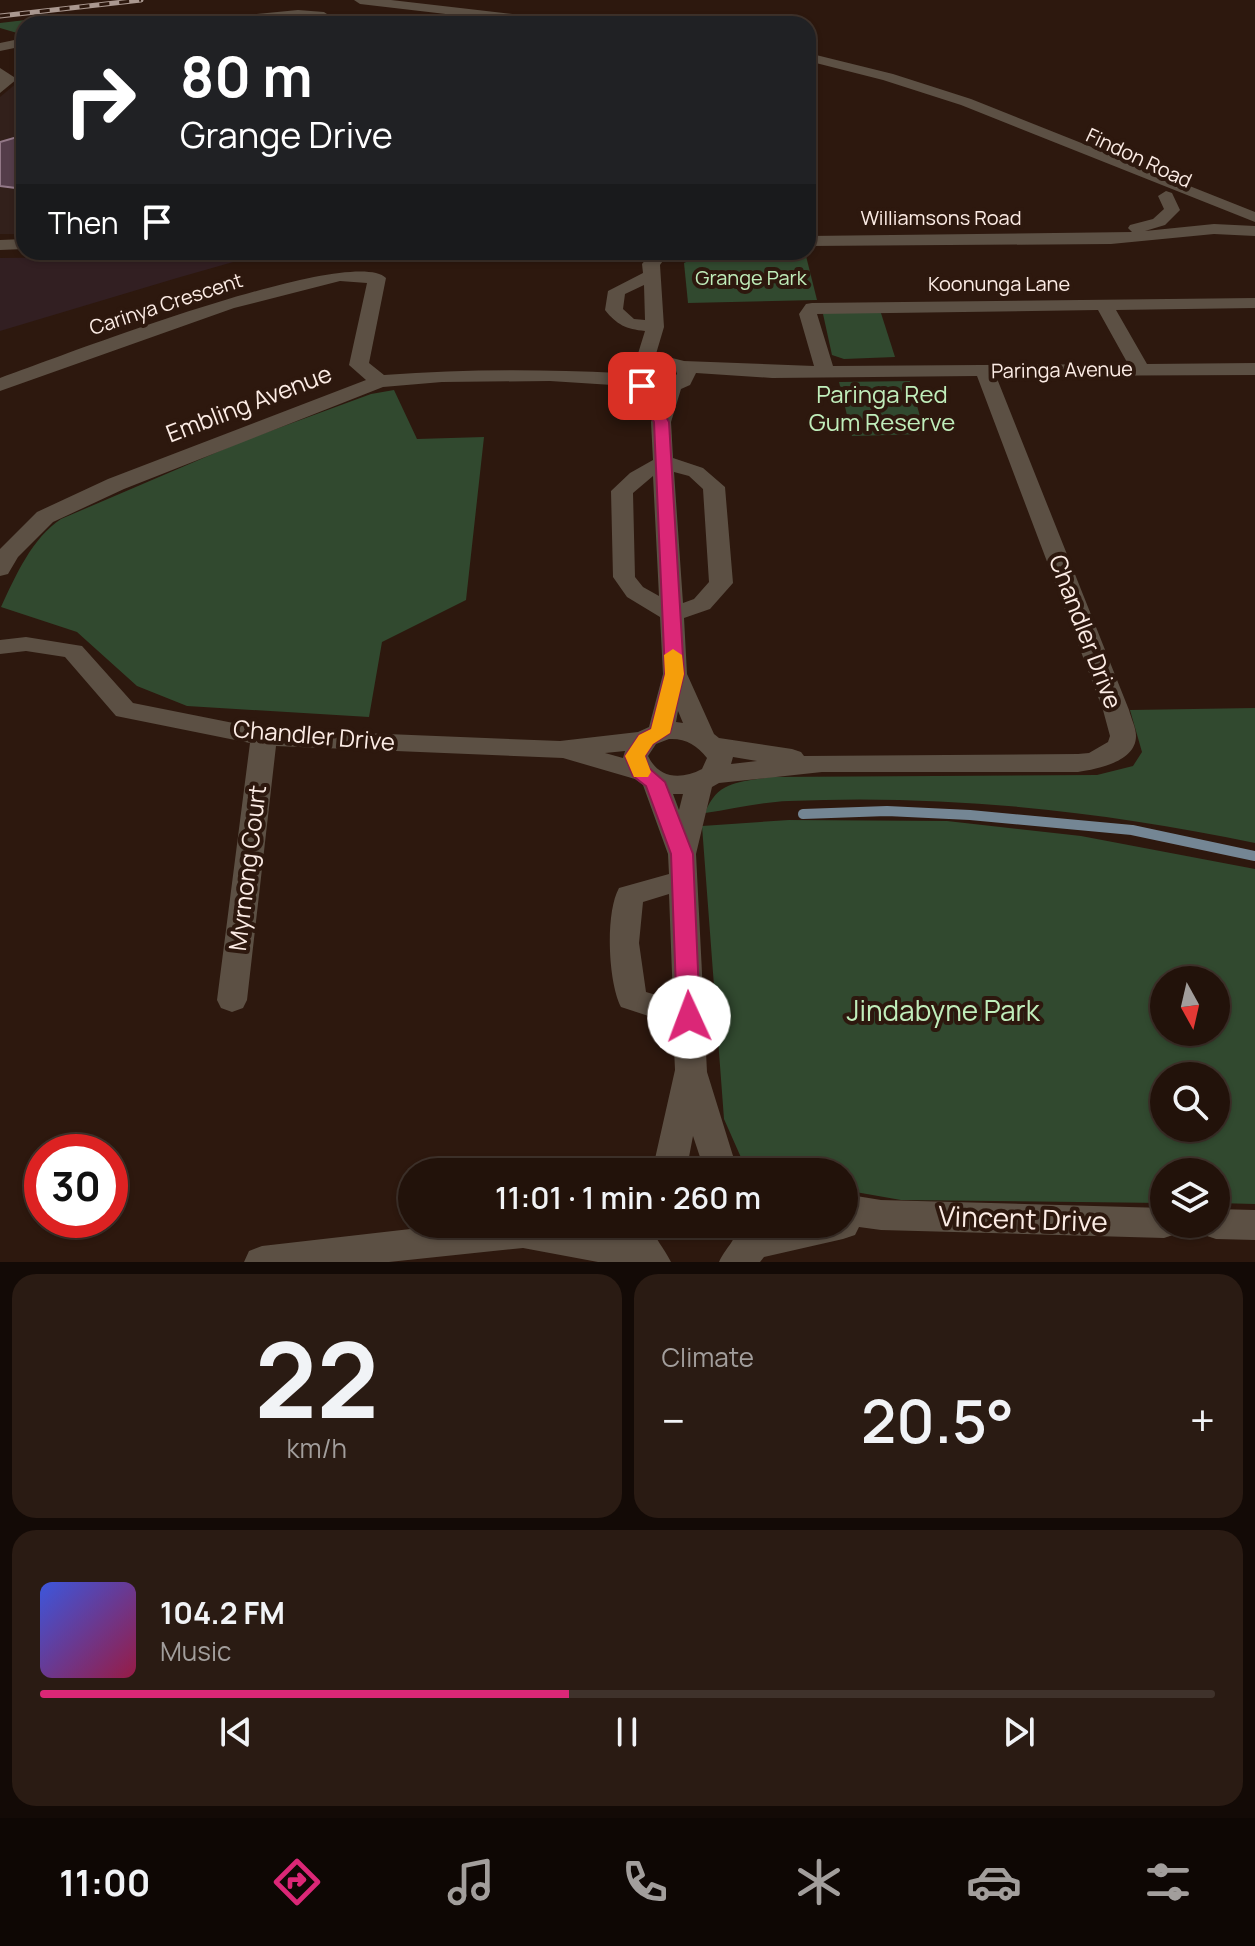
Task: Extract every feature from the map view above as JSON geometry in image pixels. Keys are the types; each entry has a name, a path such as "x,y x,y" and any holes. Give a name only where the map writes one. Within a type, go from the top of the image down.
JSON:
{"street":[{"path":"360,0 496,16"},
{"path":"277,16 324,16"},
{"name":"Findon Road","path":"816,59 895,78 958,99 1255,219"},
{"path":"0,72 10,76 0,89"},
{"name":"Findon Road","path":"1008,118 1220,221"},
{"path":"1074,239 1159,222 1172,210 1166,196"},
{"path":"1210,203 1220,221 1255,219"},
{"name":"Williamsons Road","path":"816,241 1156,236 1220,221 1255,230"},
{"path":"655,264 617,291 614,310 629,324 655,327"},
{"path":"655,264 655,327 637,373 661,422 675,674 653,736 635,756 647,777 682,867"},
{"name":"Carinya Crescent","path":"0,385 228,304 340,276 377,278 359,365 380,381"},
{"name":"Koonunga Lane","path":"825,372 808,314 812,308 1255,303"},
{"path":"1105,306 1141,370"},
{"path":"655,327 678,374 661,422"},
{"name":"Paringa Avenue","path":"678,374 1255,369"},
{"name":"Chandler Drive","path":"706,779 822,763 1078,763 1095,761 1120,747 1123,736 1116,710 984,371"},
{"path":"637,373 678,374"},
{"path":"637,373 678,374"},
{"name":"Embling Avenue","path":"0,569 8,554 45,517 116,484 380,381 442,376 637,373"},
{"path":"664,462 696,472 714,487 721,583 702,604 672,614 635,592 624,577 622,491 637,477 664,462"},
{"name":"Chandler Drive","path":"0,647 26,644 73,651 125,710 264,737 560,750 653,736"},
{"path":"675,674 708,741 720,758 706,779 682,867 691,1070 717,1158"},
{"path":"653,736 677,731 708,741"},
{"name":"Myrnong Court","path":"232,1000 264,737"},
{"name":"Chandler Drive","path":"708,741 822,763"},
{"name":"Chandler Drive","path":"560,750 647,777"},
{"path":"647,777 677,787 706,779"},
{"path":"682,867 629,895 624,943 632,999 689,1017"},
{"path":"672,1158 691,1070"},
{"name":"Vincent Drive","path":"858,1211 881,1215 1150,1223"},
{"name":"Vincent Drive","path":"858,1221 881,1215"},
{"path":"1230,1224 1255,1225"},
{"path":"262,1262 460,1238"},
{"path":"592,1238 643,1247"},
{"name":"Vincent Drive","path":"749,1243 774,1238"}],"shaded area":[{"path":"16,84 16,234 0,234 0,97"},
{"path":"0,258 16,260 240,260 0,331"}],"green space":[{"path":"16,21 16,33 0,28 0,23"},
{"name":"Grange Park","path":"690,260 807,260 817,300 688,303 684,263"},
{"path":"830,310 880,310 895,357 844,359 832,355 823,314"},
{"name":"Paringa Red Gum Reserve","path":"910,381 925,434 852,436 839,382"},
{"path":"394,390 417,439 484,437 466,600 382,642 369,717 187,706 137,686 77,632 1,607 33,547 61,519 243,441 371,394"},
{"path":"1255,708 1255,843 1082,814 965,803 848,799 789,801 705,813 716,794 723,789 739,782 770,777 1097,775 1133,766 1142,752 1130,710"},
{"name":"Jindabyne Park","path":"789,820 947,821 1081,836 1255,869 1255,1204 1230,1203 1230,1158 1150,1158 1150,1203 901,1200 858,1192 858,1158 741,1158 724,1119 702,826"}],"building":[{"path":"16,137 16,188 0,186 0,142"}],"waterway":[{"path":"803,814 887,811 970,815 1132,830 1255,856"},
{"path":"865,812 904,812"}],"railway":[{"path":"0,16 141,0"}],"slow traffic":[{"path":"641,772 635,756 646,740 660,733 675,674 673,655"}],"route":[{"path":"642,386 661,422 675,674 660,733 646,740 635,756 640,771 655,782 682,854 689,1017"}]}
